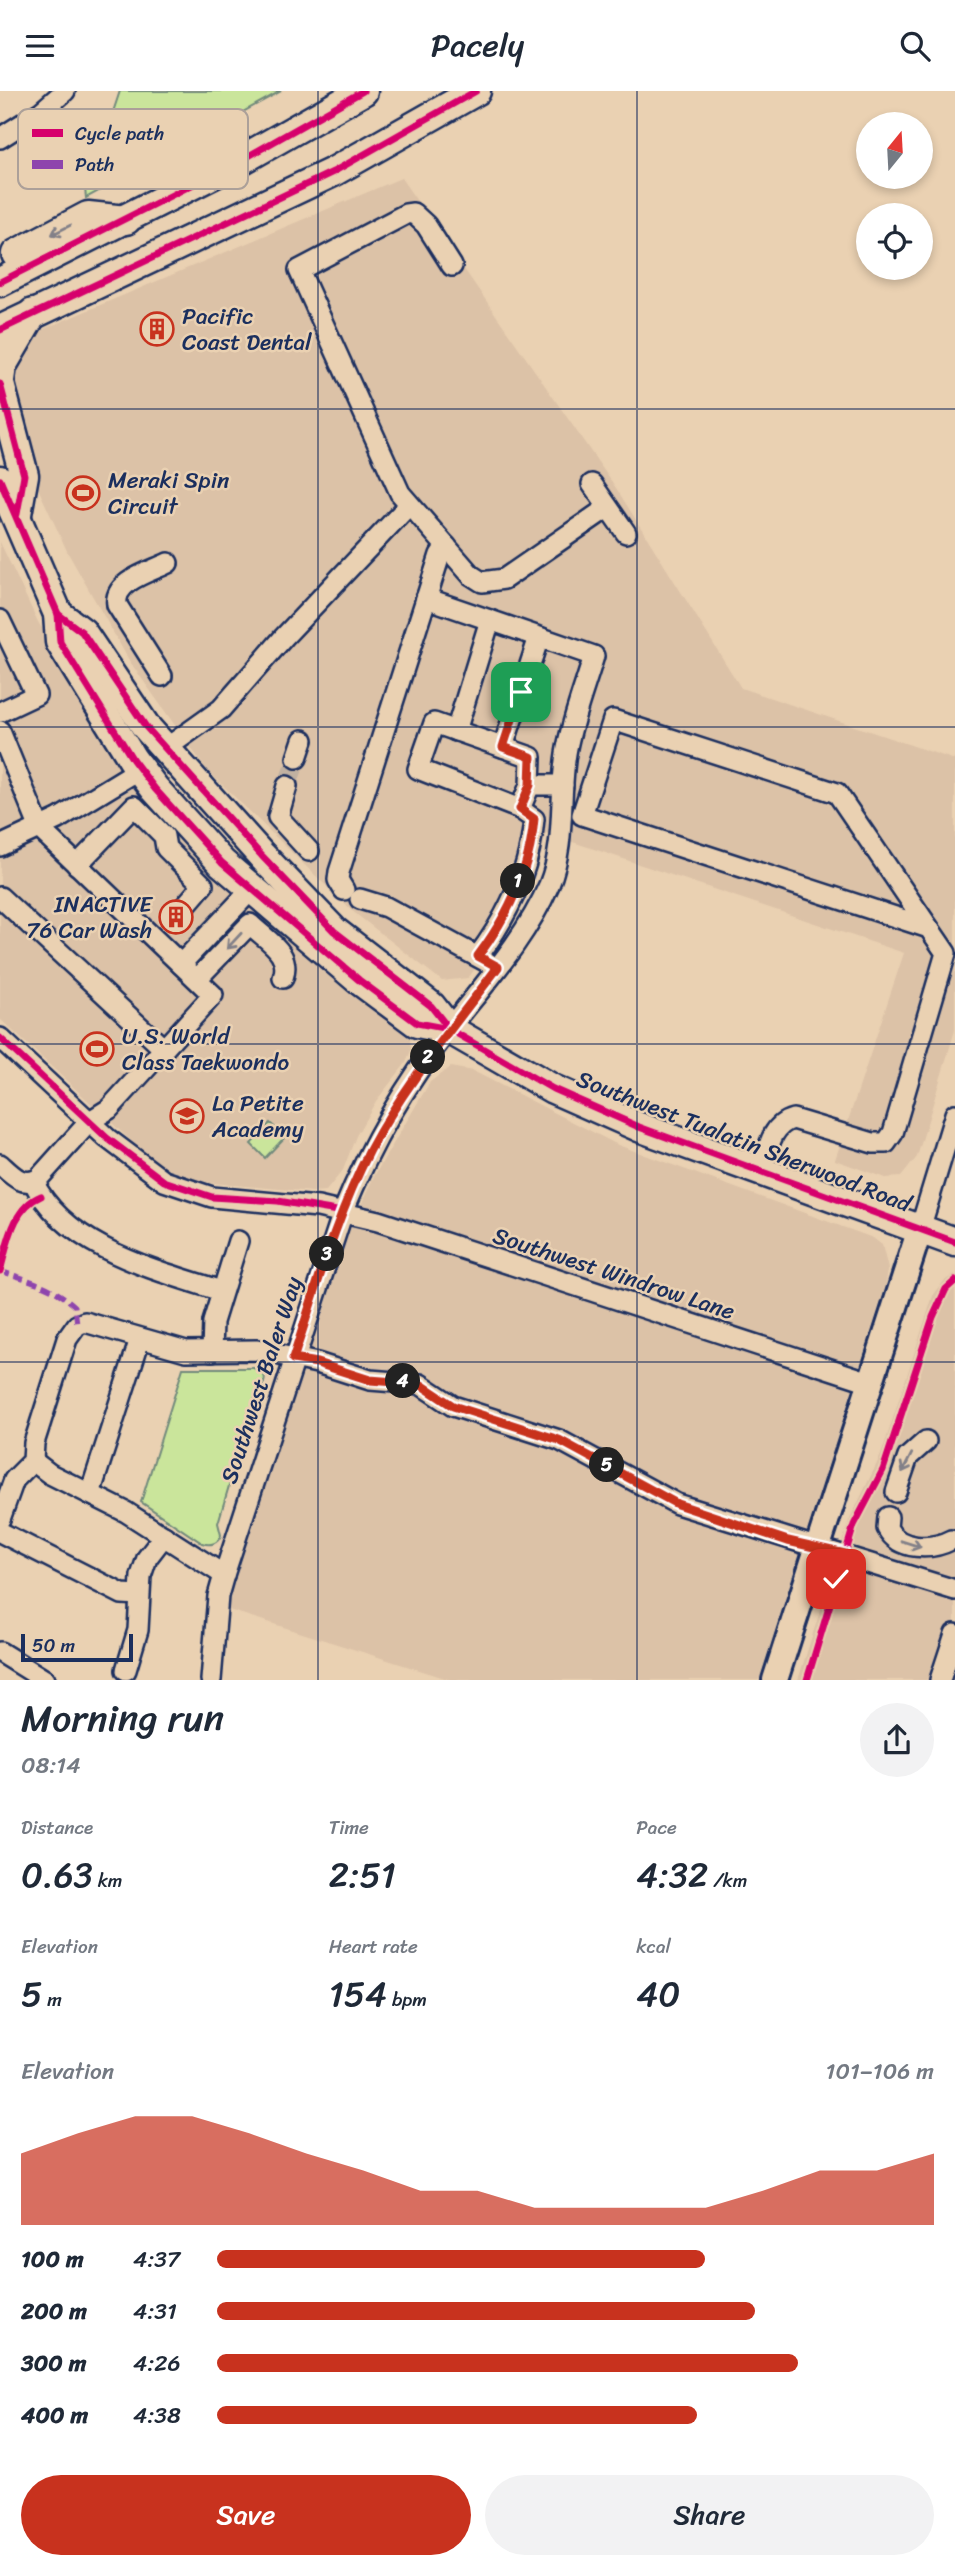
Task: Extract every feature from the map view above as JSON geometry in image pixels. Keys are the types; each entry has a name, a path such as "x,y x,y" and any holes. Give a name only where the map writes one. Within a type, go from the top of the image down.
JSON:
{"highway":[{"path":"248,154 363,91"},
{"path":"0,330 333,172 476,91"},
{"path":"0,282 183,189"},
{"path":"0,263 88,216 126,220"},
{"path":"17,514 24,475 0,382 2,366 33,313"},
{"name":"Southwest Tualatin Sherwood Road","path":"0,480 58,614 60,642 140,769 222,863 359,980 417,1023 449,1029 517,1070 594,1108 955,1242"},
{"name":"Southwest Tualatin Sherwood Road","path":"58,614 82,632 146,727 165,749 334,931 431,1006 449,1029"},
{"path":"140,769 169,781 215,827 233,839 254,846"}],"main road":[{"path":"775,1680 920,1229"}],"street":[{"path":"44,109 65,91"},
{"path":"0,138 18,127"},
{"path":"452,266 426,225 413,213 406,213 299,270 400,493 471,575 482,582 494,583 504,579 607,508"},
{"path":"592,484 626,533"},
{"path":"165,749 221,709 284,637 409,505"},
{"path":"446,546 426,598 338,880 352,894 386,907 498,967"},
{"path":"162,676 117,605 116,597 121,587 168,563"},
{"path":"426,598 539,637 503,747"},
{"path":"0,620 36,695 0,712"},
{"path":"456,731 490,620"},
{"name":"Southwest Baler Way","path":"211,1680 218,1596 343,1212 380,1132 449,1029 527,927 550,883 562,820 567,747 594,656 539,637"},
{"path":"761,1172 776,1129 781,1122 793,1119 873,1143 886,1143 893,1133 946,953 929,928 837,793 613,720 582,815 929,928"},
{"path":"478,956 508,913 532,841 534,819 520,809 418,769 434,723 531,757 530,785 520,809"},
{"path":"0,731 40,829 77,865 161,933 181,964 213,995 109,1109 90,1121 33,1181 21,1181 0,1164"},
{"path":"0,845 40,829 140,769"},
{"path":"530,785 563,785"},
{"path":"287,786 278,817 309,851"},
{"path":"77,865 134,806 164,835 166,848 203,885 185,906"},
{"path":"181,964 251,890"},
{"path":"0,897 164,1049"},
{"path":"197,979 250,924 284,956 287,965 283,978"},
{"name":"Southwest Windrow Lane","path":"0,1038 137,1164 178,1188 212,1197 278,1201 343,1212 870,1382"},
{"path":"920,1229 955,1114"},
{"path":"33,1181 41,1196 97,1244 152,1269 221,1291"},
{"path":"212,1351 213,1322 238,1241"},
{"path":"0,1519 14,1480 33,1461 34,1443 67,1339 77,1325 85,1322 186,1351 257,1350 317,1363 370,1380 420,1384 453,1406 559,1440 677,1504 955,1590"},
{"path":"90,1494 140,1339"},
{"path":"896,1492 908,1457 926,1441"},
{"path":"33,1461 38,1467 164,1536 224,1575"},
{"path":"888,1517 887,1528 897,1539 927,1549 951,1540"},
{"path":"0,1532 122,1594 139,1595"},
{"path":"126,1670 138,1630 141,1612 139,1595 148,1558 164,1536"},
{"path":"940,1680 955,1634"},
{"path":"0,1652 45,1680"}],"shaded area":[{"path":"401,178 616,488 741,688 955,760 955,1030 917,1157 901,1177 885,1178 835,1160 904,953 546,833 537,869 521,907 468,978 442,981 351,910 206,769 130,662 68,553 17,443 2,360 27,336"},
{"path":"0,542 38,622 115,746 410,1039 411,1050 406,1063 376,1101 356,1136 343,1170 326,1191 211,1183 182,1176 155,1163 0,1019"},
{"path":"450,1067 473,1071 618,1145 873,1238 882,1245 888,1269 886,1284 759,1680 451,1680 226,1609 242,1546 340,1252 374,1176 430,1082"},
{"path":"955,1274 955,1680 798,1680 849,1521 881,1455 933,1296 944,1281"}],"green space":[{"path":"120,91 281,91 248,109 114,109"},
{"path":"85,189 102,189 86,198"},
{"path":"270,1123 285,1137 265,1158 251,1144"},
{"path":"183,1368 253,1368 265,1377 255,1398 218,1523 221,1535 211,1544 202,1543 141,1502"}],"tunnel":[{"path":"287,786 297,758"},
{"path":"167,927 185,906"}],"marked path":[{"path":"0,1271 58,1293 75,1306 77,1325"}],"cycle path":[{"path":"248,156 363,91"},
{"path":"0,330 333,172 476,91"},
{"path":"0,282 184,189"},
{"path":"0,384 24,475 17,514"},
{"path":"0,480 58,614 60,642 133,760 155,789 222,863 359,980 417,1023 449,1029"},
{"path":"58,614 82,632 146,727 262,856 334,931 431,1006 449,1029 553,1089 639,1127 955,1242"},
{"path":"0,1038 107,1138 164,1181 212,1197 278,1201 343,1212 380,1132 449,1029"},
{"path":"0,1271 17,1218 23,1209 41,1196"},
{"path":"807,1680 854,1525 883,1470 933,1317 946,1289 955,1281"}],"place":[{"name":"Pacific Coast Dental","path":"157,329"},
{"name":"Meraki Spin Circuit","path":"83,493"},
{"name":"INACTIVE 76 Car Wash","path":"176,917"},
{"name":"U.S. World Class Taekwondo","path":"97,1049"},
{"name":"La Petite Academy","path":"187,1116"}],"route":[{"path":"521,692 503,747 531,757 530,785 520,809 534,819 532,841 508,913 478,956 498,967 427,1059 392,1112 360,1170 329,1247 293,1359 317,1363 370,1380 409,1381 420,1384 453,1406 559,1440 677,1504 788,1541 845,1554 836,1579"}]}
